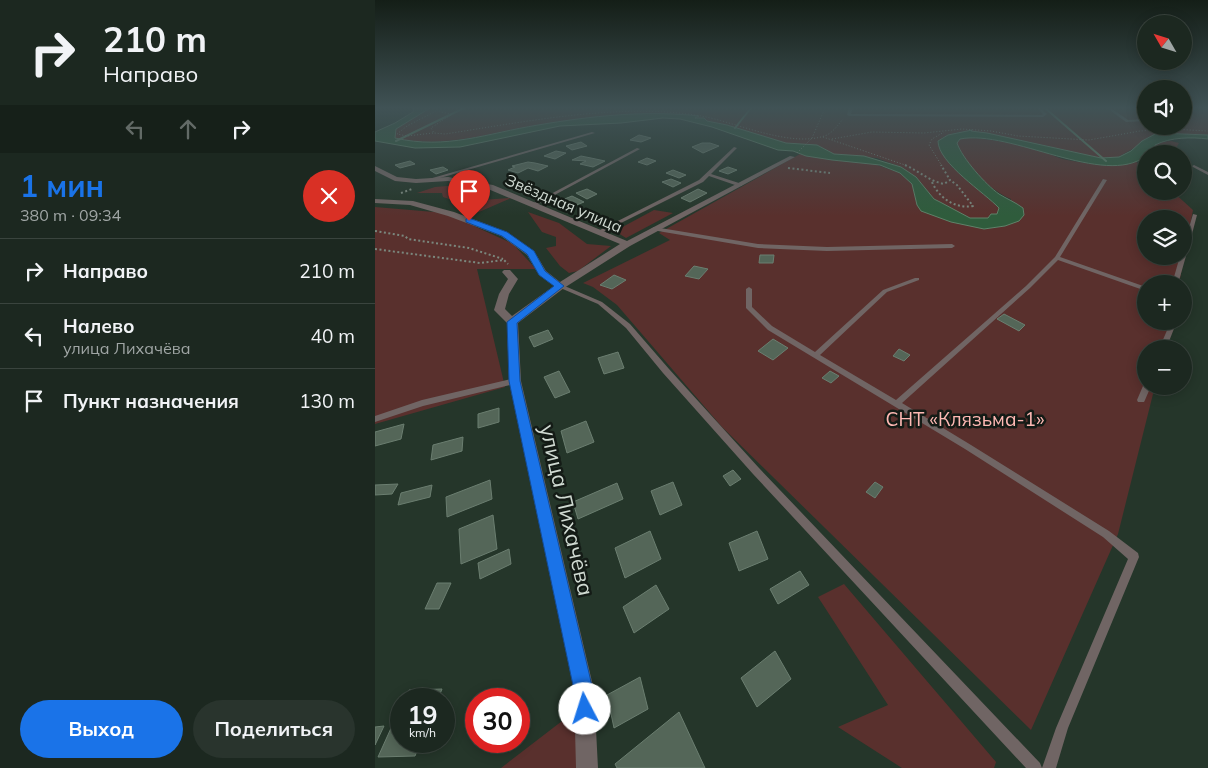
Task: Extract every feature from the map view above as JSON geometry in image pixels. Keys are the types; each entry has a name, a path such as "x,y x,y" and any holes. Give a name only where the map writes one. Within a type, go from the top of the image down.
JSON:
{"street":[{"path":"512,322 560,286 627,244 792,157"},
{"name":"Звёздная улица","path":"375,168 395,179 416,181 448,179 490,188 534,204 627,244"},
{"path":"375,201 410,203 451,214 505,234 531,253 542,273 560,286"},
{"name":"улица Лихачёва","path":"506,266 513,279 504,294 499,310 512,322 515,381 583,690 587,768"}],"lane":[{"path":"431,179 555,144"},
{"path":"599,232 701,181 735,148"},
{"path":"534,204 638,149"},
{"path":"1194,166 1208,174"},
{"path":"708,174 740,185"},
{"path":"896,404 1028,287 1057,258 1105,180"},
{"path":"1192,225 1195,215"},
{"path":"655,229 758,246 827,249 952,246"},
{"path":"1057,258 1137,286"},
{"path":"815,356 885,291 917,279"},
{"path":"560,286 600,303 629,326 666,371 755,471 1035,768"},
{"path":"749,289 749,308 770,328 1106,534 1134,557 1061,728 1049,768"},
{"path":"375,419 422,404 515,381"},
{"path":"1141,400 1143,395"}],"path":[{"path":"792,157 807,144"},
{"path":"843,144 897,161 917,170 932,182 944,184 950,180"},
{"path":"930,144 950,180 957,185 973,206 962,208 955,206 933,188 932,182"},
{"path":"775,167 830,173"},
{"path":"375,231 405,236 408,239 492,253 506,266"},
{"path":"375,249 506,266"}],"green space":[{"path":"799,144 944,144 951,166 1000,208 997,214 988,218 970,218 934,199 916,177 901,167 877,158 834,154 817,145"},
{"name":"СНТ «Клязьма-1»","path":"957,144 1014,144 1062,159 1098,164 1135,161 1137,163 1137,200 1182,200 1193,210 1192,215 1192,210 1137,210 1137,265 1183,265 1181,275 1137,275 1137,330 1169,330 1166,340 1137,340 1137,395 1153,395 1118,534 1031,730 722,427 617,305 593,287 583,283 670,240 659,233 800,154 832,160 874,164 900,173 912,184 917,205 984,229 1005,226 1011,199 995,190 979,176 966,160"},
{"path":"1038,144 1142,144 1118,157 1101,158"},
{"path":"1157,144 1178,145 1155,145"},
{"path":"460,185 479,189 481,200 511,198 479,212 474,212 474,207 443,197 442,193 417,193 435,187"},
{"path":"375,207 458,214 476,227 513,244 536,269 477,269 505,387 375,424"},
{"path":"654,210 673,213 626,238 615,231"},
{"path":"528,212 559,223 587,244 611,246 578,271 569,273 560,266 546,248 556,246 556,237 542,232"},
{"path":"844,584 996,762 994,768 902,768 838,727 888,705 818,597"},
{"path":"579,708 580,768 501,768 520,753 530,753 530,746"}],"shaded area":[{"path":"391,144 475,144 460,147 415,148"},
{"path":"760,144 817,145 834,154 864,156 901,167 916,177 934,199 970,218 988,218 991,214 997,214 999,208 954,168 940,150 939,144 957,144 981,178 999,194 1023,208 1024,215 1019,221 1005,226 984,229 951,222 921,211 917,205 912,184 900,173 880,165 806,156 793,151 778,150"},
{"path":"1012,144 1036,144 1101,158 1119,157 1137,146 1137,160 1128,164 1106,165 1082,162"},
{"path":"1139,144 1158,144 1155,145 1138,145"}],"building":[{"path":"584,144 587,146 572,150 566,146"},
{"path":"700,144 719,146 703,153 692,147"},
{"path":"556,151 566,153 555,159 544,156"},
{"path":"581,156 605,161 593,167 580,164 586,161 572,160"},
{"path":"647,158 656,161 647,165 638,162"},
{"path":"410,161 415,164 400,168 395,165"},
{"path":"528,162 548,166 538,171 528,168 518,173 508,170 515,167 512,166"},
{"path":"443,167 448,170 436,174 430,170"},
{"path":"728,167 737,170 728,174 719,171"},
{"path":"673,170 686,175 679,178 666,173"},
{"path":"671,179 681,183 673,187 662,182"},
{"path":"525,184 538,188 527,193 514,189"},
{"path":"587,189 597,194 587,199 576,193"},
{"path":"698,189 707,193 690,202 681,198"},
{"path":"572,196 584,202 569,208 557,202"},
{"path":"760,255 774,255 773,263 759,263"},
{"path":"694,266 708,269 699,279 685,276"},
{"path":"614,275 626,280 612,289 600,285"},
{"path":"1004,314 1025,325 1019,331 997,319"},
{"path":"548,330 553,339 534,347 529,337"},
{"path":"773,339 788,348 773,360 758,351"},
{"path":"899,349 910,355 904,361 893,356"},
{"path":"618,352 624,368 604,374 598,358"},
{"path":"559,371 570,392 555,398 544,377"},
{"path":"830,371 839,376 831,383 822,378"},
{"path":"499,408 499,422 478,428 478,414"},
{"path":"586,421 594,442 567,453 561,431"},
{"path":"404,424 401,439 375,446 375,432"},
{"path":"463,437 462,451 431,460 433,445"},
{"path":"733,470 741,479 730,486 723,476"},
{"path":"490,480 492,499 447,517 446,497"},
{"path":"673,482 682,505 660,515 651,491"},
{"path":"875,482 883,487 875,498 866,492"},
{"path":"617,483 623,499 578,519 573,502"},
{"path":"398,484 392,494 375,495 375,485"},
{"path":"432,485 430,497 398,505 401,493"},
{"path":"493,515 497,549 461,564 459,529"},
{"path":"650,531 661,559 625,578 615,548"},
{"path":"757,531 768,559 739,571 729,543"},
{"path":"509,549 511,564 480,579 478,563"},
{"path":"800,571 809,585 778,604 770,589"},
{"path":"437,583 451,583 439,609 425,609"},
{"path":"656,585 669,609 634,633 623,607"},
{"path":"775,651 791,679 757,707 741,678"},
{"path":"640,677 648,709 614,728 607,695"},
{"path":"679,712 705,768 617,768 615,764"},
{"path":"384,726 375,745 375,727"},
{"path":"390,730 390,753 416,753 415,756 378,757"}],"waterway":[{"path":"1086,144 1106,161"}],"route":[{"path":"469,221 505,234 531,253 542,273 560,286 512,322 515,381 583,690 585,709"}]}
